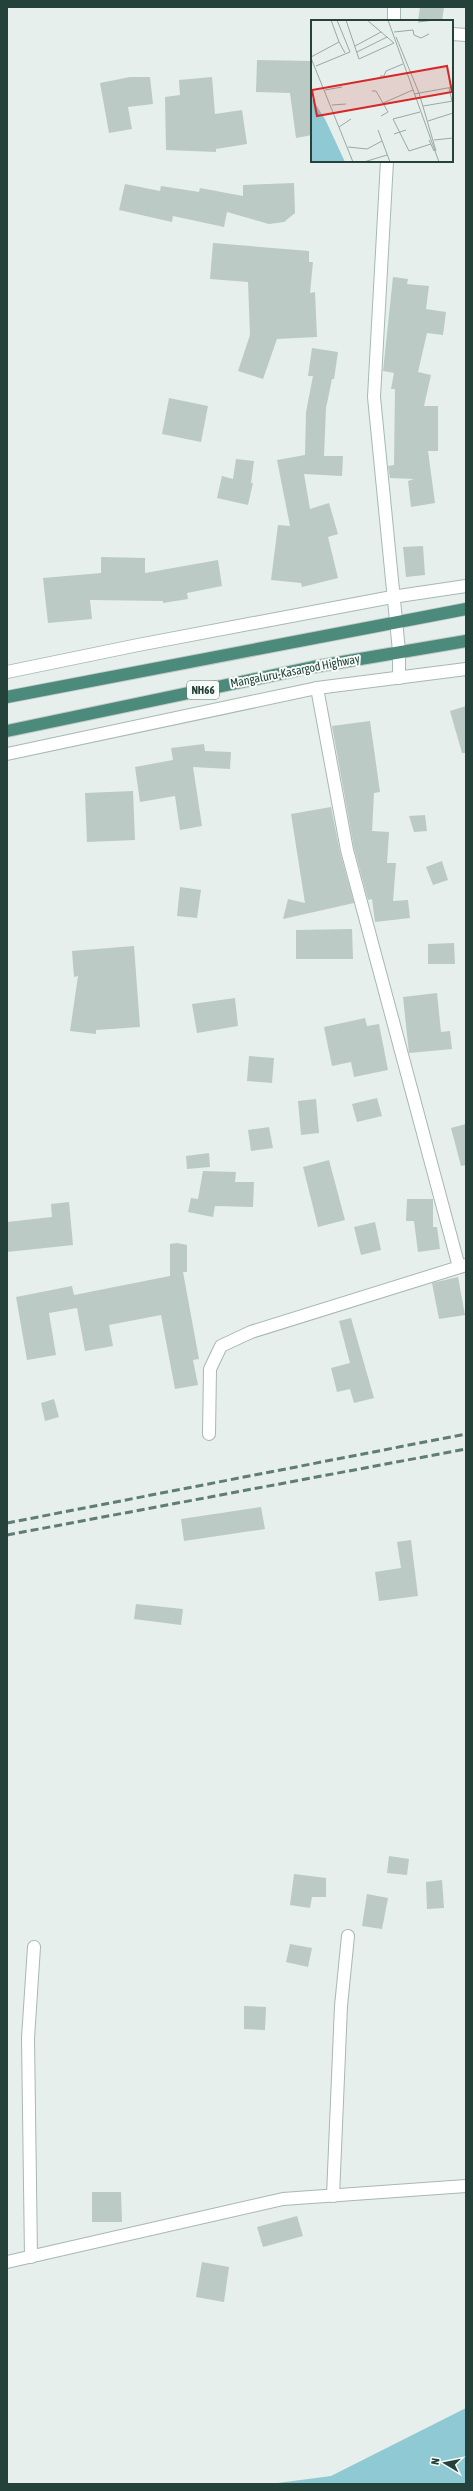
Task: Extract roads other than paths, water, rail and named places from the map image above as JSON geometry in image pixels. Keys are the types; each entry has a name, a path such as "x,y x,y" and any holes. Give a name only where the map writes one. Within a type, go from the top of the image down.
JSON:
{"highway":[{"path":"7,697 395,621 466,609"},
{"name":"Mangaluru-Kasargod Highway","path":"7,731 399,651 466,641"}],"street":[{"path":"394,7 394,20"},
{"path":"453,34 466,35"},
{"path":"387,162 374,397 392,597 399,651 399,678"},
{"path":"7,672 138,644 392,597 466,586"},
{"path":"7,754 317,688 466,669"},
{"path":"209,1434 210,1369 221,1346 251,1332 462,1266 347,850 317,688"},
{"path":"333,2196 341,2006 348,1936"},
{"path":"31,2257 28,2038 34,1947"},
{"path":"7,2262 283,2199 466,2186"}],"water":[{"path":"466,2408 466,2484 270,2484 331,2476"}],"railway":[{"path":"7,1523 466,1434"},
{"path":"7,1535 466,1449"}]}
